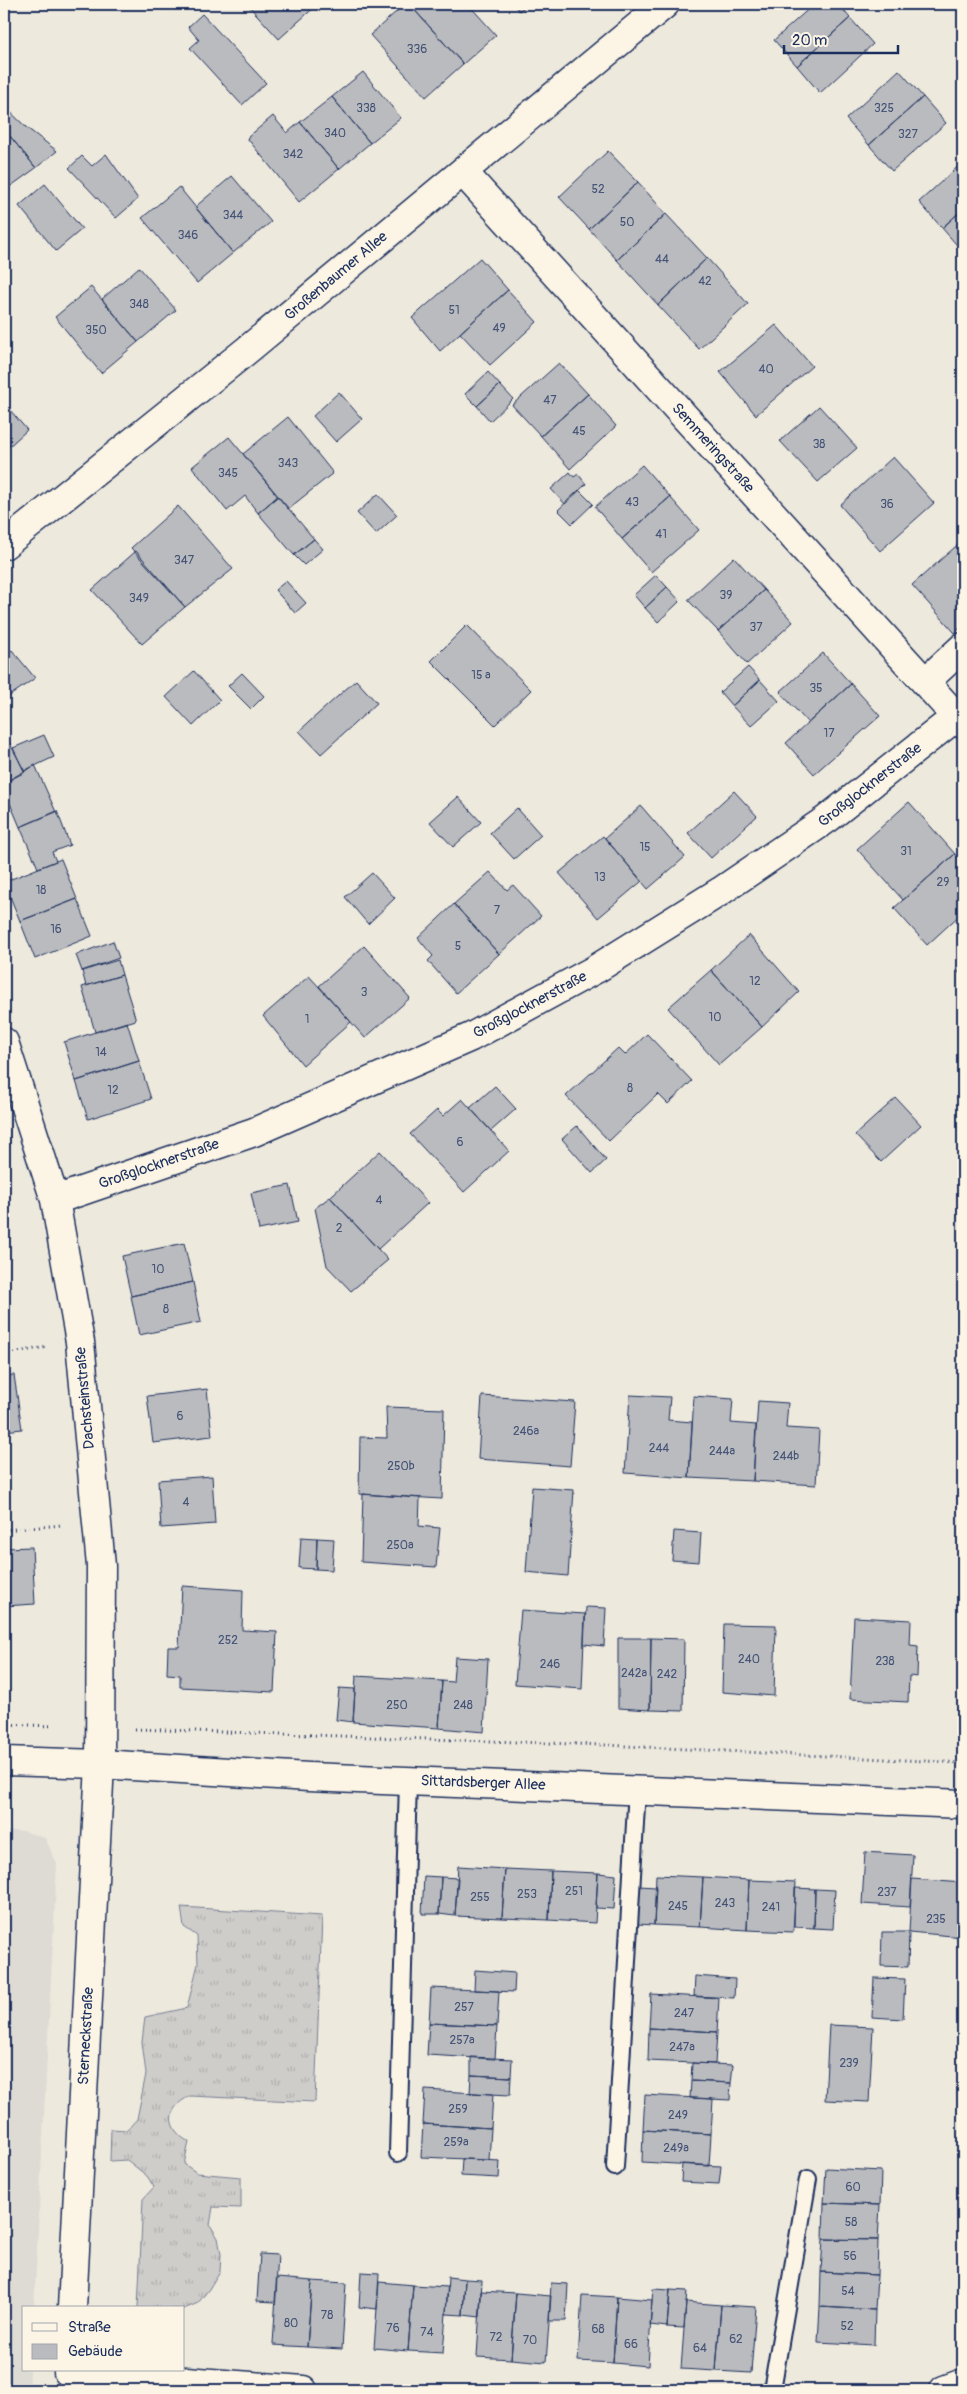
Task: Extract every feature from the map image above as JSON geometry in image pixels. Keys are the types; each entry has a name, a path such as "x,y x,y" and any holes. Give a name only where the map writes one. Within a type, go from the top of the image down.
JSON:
{"street":[{"name":"Großenbaumer Allee","path":"4,545 246,351 665,4"},
{"name":"Semmeringstraße","path":"463,172 960,721"},
{"path":"925,682 963,647"},
{"name":"Großglocknerstraße","path":"55,1200 254,1132 471,1037 596,969 720,890 827,819 960,721"},
{"name":"Dachsteinstraße","path":"4,1042 55,1200 80,1342 101,1566 100,1764"},
{"name":"Sittardsberger Allee","path":"4,1761 963,1804"},
{"name":"Sterneckstraße","path":"72,2306 100,1764"},
{"path":"68,2377 303,2390"},
{"path":"944,2390 963,2383"}],"lane":[{"path":"398,2153 408,1780"},
{"path":"616,2168 637,1789"},
{"path":"772,2390 808,2179"}],"path":[{"path":"4,1354 80,1342"},
{"path":"4,1530 97,1522"},
{"path":"4,1724 605,1745 963,1763"}],"shaded area":[{"path":"4,1831 23,1831 45,1838 57,1864 34,2306 22,2306 22,2372 30,2372 29,2390 4,2390"}],"green space":[{"path":"181,1907 322,1916 315,2102 190,2096 176,2106 173,2112 173,2125 181,2137 189,2142 184,2164 197,2173 241,2177 241,2208 213,2207 210,2225 218,2238 221,2254 220,2271 198,2303 185,2309 185,2306 138,2306 143,2199 154,2187 147,2176 127,2160 110,2161 111,2129 127,2130 137,2119 146,2074 142,2042 145,2017 187,2008 198,1964 197,1936 184,1927"}],"building":[{"path":"247,4 318,4 279,39"},
{"path":"405,4 409,4 463,64 426,97 370,35"},
{"path":"416,4 468,4 496,35 463,64 412,7"},
{"path":"513,4 529,4 519,11"},
{"path":"814,4 838,4 850,18 797,66 774,40"},
{"path":"202,14 266,83 242,105 190,48 199,40 188,27"},
{"path":"850,18 873,44 820,93 797,66"},
{"path":"899,70 923,97 869,145 846,119"},
{"path":"363,72 401,118 370,143 332,97"},
{"path":"332,97 370,143 339,169 300,122"},
{"path":"923,97 946,123 892,171 869,145"},
{"path":"4,106 27,128 57,151 36,168 4,129"},
{"path":"273,116 287,133 300,122 339,169 299,202 247,138"},
{"path":"4,129 36,168 4,191"},
{"path":"608,151 638,182 589,229 559,197"},
{"path":"106,154 138,199 116,218 69,168 82,156 92,166"},
{"path":"963,162 963,209 942,228 919,202"},
{"path":"232,176 271,222 233,253 195,207"},
{"path":"638,182 666,214 617,260 589,229"},
{"path":"45,184 82,229 56,251 19,206"},
{"path":"179,187 233,253 197,283 142,218"},
{"path":"963,209 963,252 942,228"},
{"path":"666,214 707,258 658,305 617,260"},
{"path":"480,258 508,290 440,351 412,318"},
{"path":"707,258 748,304 699,349 658,305"},
{"path":"139,267 176,310 138,342 102,299"},
{"path":"91,287 138,342 101,373 55,317"},
{"path":"508,290 537,322 490,365 460,333"},
{"path":"776,325 812,366 756,415 720,372"},
{"path":"559,363 588,394 541,436 512,405"},
{"path":"488,372 500,385 477,406 465,394"},
{"path":"500,385 513,399 490,421 477,406"},
{"path":"339,392 362,419 336,442 313,416"},
{"path":"588,394 616,426 570,469 541,436"},
{"path":"4,403 27,430 4,451"},
{"path":"819,406 857,448 818,482 780,441"},
{"path":"288,417 333,473 288,509 243,454"},
{"path":"229,437 278,496 258,513 245,496 227,511 192,467"},
{"path":"893,457 934,503 880,551 840,505"},
{"path":"642,465 670,497 622,539 595,507"},
{"path":"570,472 574,477 578,474 586,484 565,504 551,489"},
{"path":"579,490 593,504 572,524 558,510"},
{"path":"378,494 397,515 376,534 357,513"},
{"path":"278,496 314,539 294,555 258,513"},
{"path":"670,497 699,530 651,572 622,539"},
{"path":"178,506 233,569 185,607 131,548"},
{"path":"314,539 323,549 304,565 294,555"},
{"path":"963,540 963,625 955,633 912,585"},
{"path":"136,551 185,607 142,644 92,590"},
{"path":"734,557 764,590 718,631 688,600"},
{"path":"656,575 667,587 645,608 634,595"},
{"path":"286,581 306,603 295,613 275,590"},
{"path":"667,587 680,601 658,622 645,608"},
{"path":"764,590 793,622 747,664 718,631"},
{"path":"467,625 531,690 495,725 431,661"},
{"path":"12,650 35,678 4,700 4,656"},
{"path":"823,653 851,684 808,723 780,692"},
{"path":"748,667 760,680 732,706 720,692"},
{"path":"194,671 220,700 193,726 166,697"},
{"path":"242,673 264,696 251,709 228,686"},
{"path":"356,680 377,703 321,754 299,731"},
{"path":"760,680 779,701 751,726 732,706"},
{"path":"851,684 880,716 814,774 786,743"},
{"path":"44,735 54,757 24,771 13,748"},
{"path":"6,736 25,772 4,783 4,737"},
{"path":"35,765 56,812 20,827 4,789 4,783"},
{"path":"734,791 757,816 711,858 688,833"},
{"path":"458,797 481,822 453,847 430,822"},
{"path":"909,802 955,854 903,900 857,849"},
{"path":"641,806 685,857 648,889 605,838"},
{"path":"517,808 541,835 514,859 490,833"},
{"path":"57,811 70,845 52,852 56,861 38,868 20,827"},
{"path":"603,836 642,881 598,918 559,873"},
{"path":"955,854 963,863 963,912 927,945 894,908"},
{"path":"61,859 77,899 20,921 4,882"},
{"path":"490,872 507,890 513,885 541,916 499,954 454,904"},
{"path":"372,873 395,898 368,924 345,897"},
{"path":"77,899 92,936 35,959 20,921"},
{"path":"454,904 499,954 456,993 428,961 433,956 418,938"},
{"path":"749,935 799,992 762,1027 711,970"},
{"path":"113,941 119,958 82,971 76,955"},
{"path":"364,946 410,998 365,1038 319,986"},
{"path":"118,960 122,975 86,986 82,971"},
{"path":"963,962 963,978 956,969"},
{"path":"711,970 762,1027 719,1065 668,1008"},
{"path":"122,975 136,1020 95,1032 82,987"},
{"path":"309,976 351,1022 303,1065 263,1016"},
{"path":"127,1022 139,1061 76,1081 64,1042"},
{"path":"647,1034 692,1081 668,1104 658,1094 609,1141 566,1096 618,1048 625,1055"},
{"path":"139,1061 151,1099 88,1119 76,1081"},
{"path":"495,1086 516,1109 491,1131 470,1108"},
{"path":"896,1098 921,1125 881,1162 855,1135"},
{"path":"462,1099 509,1151 464,1192 410,1134 437,1110 443,1116"},
{"path":"577,1126 606,1160 592,1173 562,1139"},
{"path":"380,1151 428,1203 378,1249 330,1197"},
{"path":"290,1185 298,1222 259,1230 251,1193"},
{"path":"330,1197 388,1260 351,1291 327,1266 315,1208"},
{"path":"184,1243 193,1282 131,1296 122,1256"},
{"path":"193,1282 201,1322 139,1335 131,1296"},
{"path":"14,1375 22,1429 4,1431 4,1376"},
{"path":"207,1389 212,1436 153,1443 147,1396"},
{"path":"630,1395 670,1397 668,1420 692,1422 689,1478 625,1473"},
{"path":"482,1396 575,1402 570,1466 478,1459"},
{"path":"694,1396 733,1399 731,1423 756,1425 753,1481 689,1478"},
{"path":"758,1401 788,1403 786,1428 819,1430 816,1485 753,1481"},
{"path":"386,1407 444,1409 442,1499 359,1494 360,1437 387,1438"},
{"path":"212,1476 215,1524 161,1528 158,1480"},
{"path":"532,1487 574,1490 568,1576 526,1572"},
{"path":"363,1494 420,1498 419,1526 440,1528 436,1567 361,1562"},
{"path":"674,1531 701,1533 699,1562 672,1560"},
{"path":"301,1537 317,1538 316,1569 299,1568"},
{"path":"317,1538 334,1539 332,1570 316,1569"},
{"path":"32,1547 35,1604 4,1606 4,1548"},
{"path":"182,1586 243,1590 242,1630 277,1632 274,1692 180,1687 180,1675 167,1674 168,1647 179,1647"},
{"path":"586,1607 606,1608 604,1646 584,1644"},
{"path":"521,1610 585,1614 582,1689 515,1684"},
{"path":"854,1617 911,1620 910,1645 918,1646 917,1677 909,1676 908,1702 850,1699"},
{"path":"724,1624 776,1625 774,1696 722,1692"},
{"path":"618,1638 651,1638 650,1710 618,1708"},
{"path":"651,1638 684,1639 683,1711 650,1710"},
{"path":"455,1657 488,1659 484,1732 439,1728 442,1681 453,1682"},
{"path":"356,1676 442,1681 439,1728 353,1722"},
{"path":"339,1688 355,1689 353,1722 336,1720"},
{"path":"865,1852 913,1855 910,1907 862,1904"},
{"path":"458,1866 505,1869 502,1918 455,1916"},
{"path":"505,1869 551,1871 549,1920 502,1918"},
{"path":"551,1871 598,1873 595,1923 549,1920"},
{"path":"598,1873 616,1875 614,1909 596,1908"},
{"path":"656,1875 703,1877 700,1927 654,1925"},
{"path":"424,1876 441,1877 439,1914 422,1914"},
{"path":"441,1877 458,1878 455,1916 439,1914"},
{"path":"703,1877 749,1880 747,1930 700,1927"},
{"path":"912,1879 963,1883 963,1937 909,1932"},
{"path":"749,1880 796,1882 793,1932 747,1930"},
{"path":"639,1886 656,1887 654,1925 637,1924"},
{"path":"795,1888 815,1889 814,1928 794,1927"},
{"path":"815,1889 835,1890 833,1929 814,1928"},
{"path":"882,1932 909,1932 908,1967 881,1966"},
{"path":"475,1970 515,1973 514,1992 474,1990"},
{"path":"695,1976 735,1979 734,1998 694,1996"},
{"path":"874,1978 905,1979 903,2019 872,2017"},
{"path":"431,1988 499,1991 497,2026 429,2023"},
{"path":"651,1994 719,1998 717,2032 649,2028"},
{"path":"429,2023 497,2026 495,2059 427,2055"},
{"path":"829,2025 873,2027 869,2102 825,2100"},
{"path":"649,2028 717,2032 715,2064 648,2061"},
{"path":"471,2057 512,2059 511,2077 471,2075"},
{"path":"692,2063 733,2065 731,2083 691,2081"},
{"path":"471,2075 511,2077 510,2095 470,2093"},
{"path":"691,2081 731,2083 730,2100 690,2098"},
{"path":"425,2090 493,2094 491,2128 423,2124"},
{"path":"645,2095 713,2099 711,2134 643,2130"},
{"path":"423,2124 491,2128 489,2160 421,2157"},
{"path":"643,2130 711,2134 709,2166 642,2162"},
{"path":"4,2158 6,2158 4,2201"},
{"path":"462,2159 500,2161 499,2178 461,2176"},
{"path":"682,2164 721,2166 719,2184 681,2182"},
{"path":"826,2168 881,2171 880,2205 824,2203"},
{"path":"824,2203 880,2205 878,2240 823,2239"},
{"path":"823,2239 878,2240 877,2275 821,2272"},
{"path":"260,2254 278,2255 275,2302 257,2301"},
{"path":"361,2272 379,2273 377,2309 359,2307"},
{"path":"821,2272 877,2275 875,2310 820,2307"},
{"path":"448,2277 465,2279 463,2315 446,2314"},
{"path":"277,2278 312,2281 307,2347 273,2345"},
{"path":"465,2279 482,2280 480,2317 463,2315"},
{"path":"312,2281 346,2283 342,2349 307,2347"},
{"path":"379,2282 413,2285 408,2351 374,2348"},
{"path":"551,2283 568,2284 566,2321 549,2321"},
{"path":"413,2285 448,2287 443,2353 408,2351"},
{"path":"653,2289 670,2290 667,2327 650,2325"},
{"path":"670,2290 687,2291 684,2328 667,2327"},
{"path":"481,2291 516,2293 511,2359 477,2357"},
{"path":"516,2293 551,2296 546,2362 511,2359"},
{"path":"582,2295 617,2297 613,2363 578,2361"},
{"path":"617,2297 652,2300 648,2366 613,2363"},
{"path":"686,2302 721,2305 716,2371 681,2369"},
{"path":"721,2305 756,2307 751,2373 716,2371"},
{"path":"820,2307 875,2310 874,2345 818,2342"}]}
